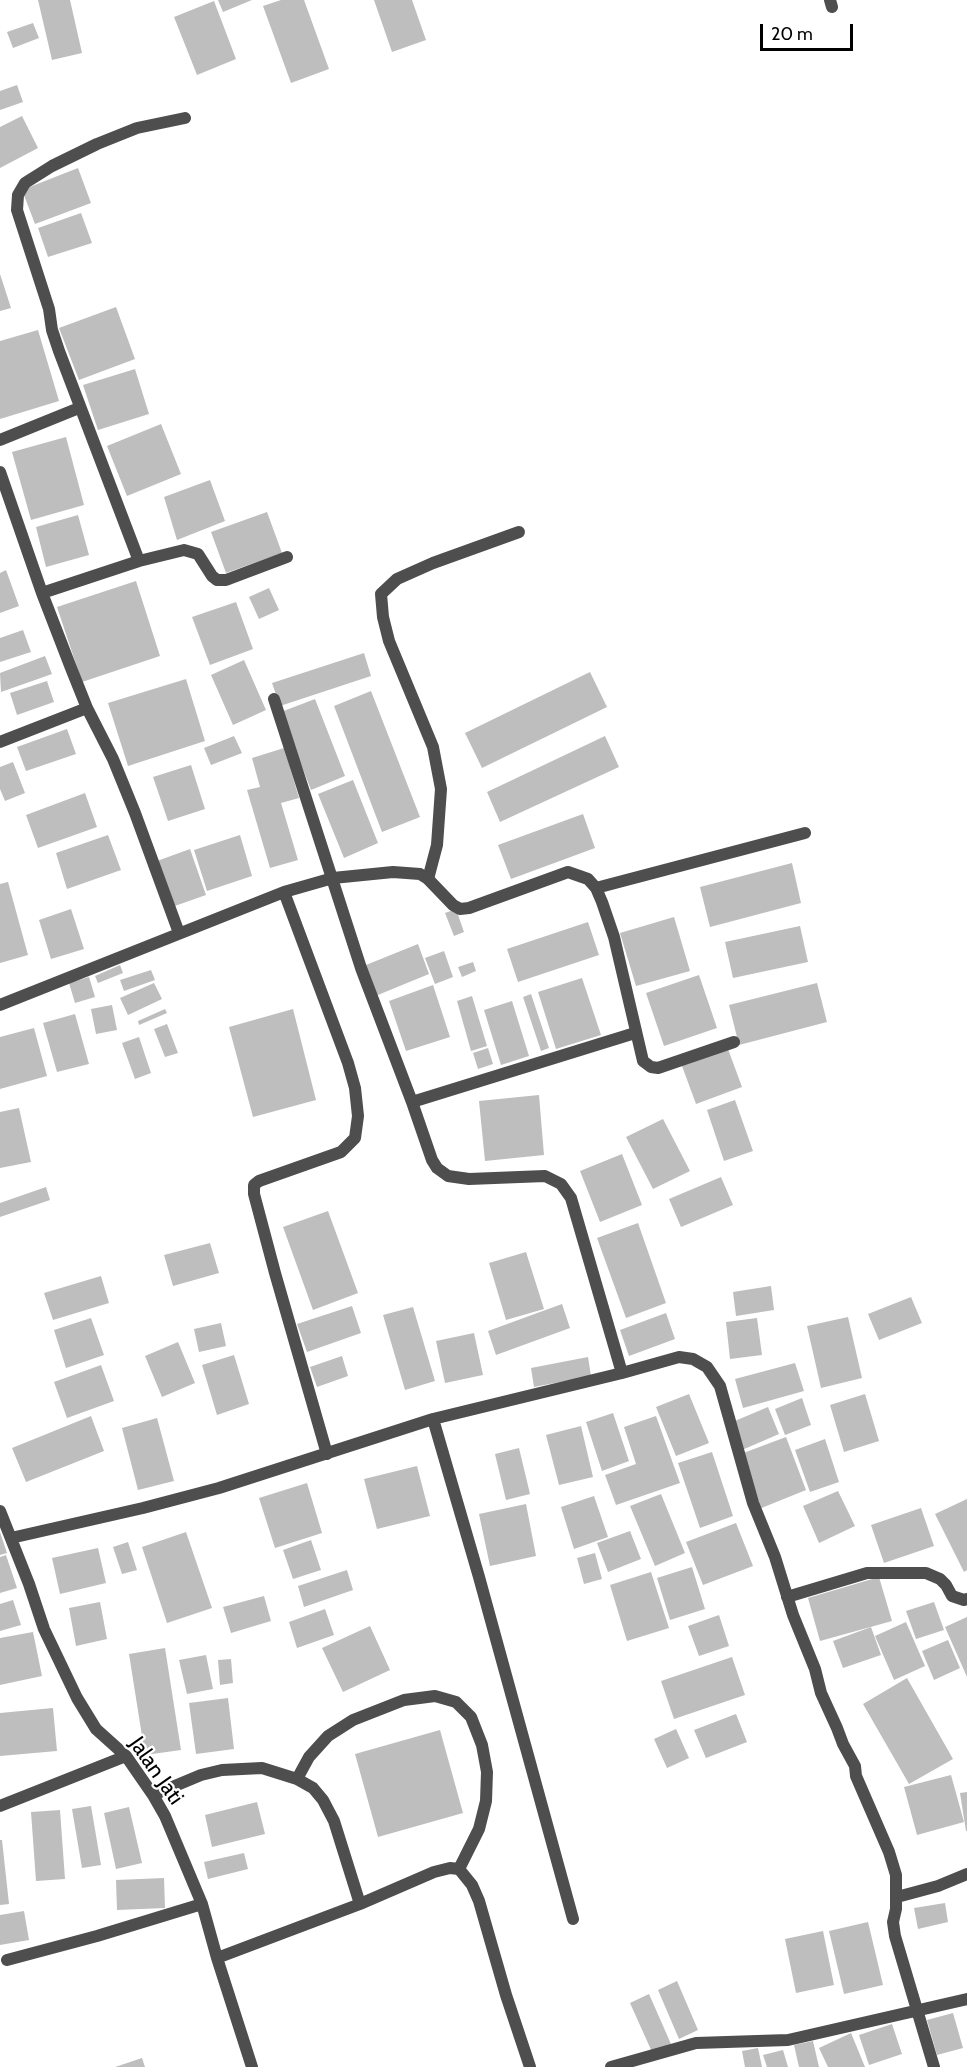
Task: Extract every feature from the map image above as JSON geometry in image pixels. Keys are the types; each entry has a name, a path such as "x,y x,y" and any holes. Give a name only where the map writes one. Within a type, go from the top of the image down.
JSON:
{"street":[{"path":"139,561 58,351 49,309 16,210 18,195 25,183 52,166 137,128 185,118"},
{"path":"0,440 80,408"},
{"path":"0,472 42,593 87,708 113,759 135,813 179,933"},
{"path":"428,879 437,845 441,789 433,747 389,641 383,617 381,594 397,579 519,532"},
{"path":"42,593 139,561 184,550 198,554 217,580 226,579 287,557"},
{"path":"274,699 361,968 432,1160 437,1168 448,1176 469,1179 545,1176 554,1179 566,1191 571,1197 622,1373"},
{"path":"0,742 87,708"},
{"path":"596,888 805,833"},
{"path":"0,1005 284,892 333,878 393,872 420,874 460,909 476,906 568,872 588,879 596,888 614,937 643,1061 651,1067 658,1068 734,1042"},
{"path":"284,892 348,1063 355,1088 358,1116 355,1138 341,1152 259,1181 254,1185 256,1203 327,1454"},
{"path":"412,1102 635,1033"},
{"path":"11,1538 219,1488 433,1419 679,1357 693,1359 707,1367 720,1386 747,1485 815,1669 821,1693 855,1766 856,1776 889,1852 896,1875 897,1897 893,1922 895,1936 934,2067"},
{"path":"433,1419 573,1919"},
{"name":"Jalan Jati","path":"0,1511 44,1629 77,1698 96,1729 126,1756 165,1816 202,1904 252,2067"},
{"path":"787,1597 867,1573 926,1573 940,1579 952,1596 967,1599"},
{"path":"297,1779 309,1757 328,1736 352,1720 404,1700 435,1696 456,1702 471,1717 482,1745 487,1773 486,1801 479,1828 459,1869"},
{"path":"0,1806 126,1756"},
{"path":"153,1795 201,1775 222,1770 262,1768 297,1779 313,1788 323,1800 334,1821 360,1904"},
{"path":"217,1958 360,1904 434,1872 450,1868 459,1869 472,1885 479,1901 530,2067"},
{"path":"897,1897 938,1886 967,1874"},
{"path":"7,1960 202,1904"},
{"path":"611,2067 696,2043 788,2040 846,2029 967,1999"}],"building":[{"path":"38,0 70,0 82,53 52,60"},
{"path":"218,0 252,0 223,12"},
{"path":"281,0 304,0 329,69 291,83 263,6"},
{"path":"374,0 412,0 426,40 392,52"},
{"path":"214,1 236,59 197,75 174,17"},
{"path":"33,23 39,38 13,48 7,32"},
{"path":"17,85 23,102 0,110 0,91"},
{"path":"22,116 38,148 0,168 0,127"},
{"path":"78,168 91,203 35,224 22,190"},
{"path":"81,213 92,243 48,257 38,228"},
{"path":"0,274 11,308 0,311"},
{"path":"116,307 135,359 79,380 59,328"},
{"path":"38,330 59,401 0,419 0,341"},
{"path":"135,369 149,414 98,430 83,385"},
{"path":"161,424 181,474 127,496 107,446"},
{"path":"66,437 84,505 31,520 12,452"},
{"path":"210,480 225,521 177,540 164,497"},
{"path":"267,512 282,553 226,573 211,532"},
{"path":"78,515 89,555 46,567 36,527"},
{"path":"6,570 19,606 0,613 0,573"},
{"path":"136,581 160,656 82,682 57,607"},
{"path":"269,588 279,610 259,619 249,597"},
{"path":"236,602 253,649 210,665 192,617"},
{"path":"23,630 31,652 0,662 0,638"},
{"path":"364,653 371,676 280,706 272,683"},
{"path":"45,656 52,674 1,692 0,673"},
{"path":"244,660 266,710 233,725 211,675"},
{"path":"590,672 607,707 482,768 465,733"},
{"path":"186,679 205,741 128,766 108,703"},
{"path":"47,681 54,702 17,715 10,693"},
{"path":"371,691 420,817 382,832 334,706"},
{"path":"315,699 345,776 311,790 281,712"},
{"path":"67,729 76,754 26,771 17,747"},
{"path":"234,736 242,753 211,765 204,748"},
{"path":"605,736 619,767 500,822 487,792"},
{"path":"284,748 299,798 281,803 298,860 270,868 247,790 260,787 252,758"},
{"path":"13,762 25,793 5,801 0,789 0,767"},
{"path":"191,765 205,809 168,821 153,777"},
{"path":"353,780 378,843 344,858 318,794"},
{"path":"85,793 97,827 38,848 26,815"},
{"path":"583,814 595,848 511,879 498,845"},
{"path":"108,835 121,870 67,889 56,853"},
{"path":"240,835 252,876 207,891 194,850"},
{"path":"190,849 206,895 172,907 157,861"},
{"path":"792,863 801,903 710,927 700,887"},
{"path":"8,882 28,955 0,963 0,884"},
{"path":"71,909 84,949 51,959 39,920"},
{"path":"456,909 464,932 454,936 445,913"},
{"path":"674,917 690,971 636,986 620,933"},
{"path":"588,922 599,955 518,982 507,949"},
{"path":"800,926 808,962 733,978 725,942"},
{"path":"418,944 429,974 373,997 361,967"},
{"path":"444,951 453,977 435,984 425,958"},
{"path":"473,962 476,971 462,977 458,967"},
{"path":"120,965 123,973 98,983 95,976"},
{"path":"151,970 155,980 124,991 120,980"},
{"path":"699,975 717,1028 664,1046 646,993"},
{"path":"89,977 95,997 75,1003 69,983"},
{"path":"582,978 601,1035 556,1049 538,992"},
{"path":"154,983 162,999 128,1015 120,998"},
{"path":"817,983 827,1022 739,1045 729,1005"},
{"path":"433,985 450,1037 406,1051 389,1001"},
{"path":"531,994 549,1048 541,1051 523,997"},
{"path":"472,996 487,1046 471,1051 457,1001"},
{"path":"512,1001 529,1056 501,1065 484,1010"},
{"path":"112,1005 117,1030 96,1034 91,1009"},
{"path":"165,1009 167,1013 139,1025 138,1021"},
{"path":"293,1009 316,1100 253,1117 229,1027"},
{"path":"75,1014 89,1064 57,1072 43,1023"},
{"path":"167,1024 178,1053 165,1057 154,1029"},
{"path":"34,1028 47,1076 0,1089 0,1037"},
{"path":"139,1037 151,1073 135,1079 122,1043"},
{"path":"488,1048 493,1064 478,1069 473,1053"},
{"path":"728,1049 742,1087 696,1104 682,1066"},
{"path":"539,1095 544,1155 485,1161 479,1101"},
{"path":"735,1100 753,1151 724,1161 707,1110"},
{"path":"19,1108 31,1162 0,1168 0,1112"},
{"path":"663,1119 690,1171 653,1189 626,1137"},
{"path":"622,1154 642,1205 600,1222 580,1171"},
{"path":"721,1177 733,1205 681,1227 669,1199"},
{"path":"46,1187 50,1200 0,1217 0,1203"},
{"path":"328,1211 358,1293 313,1310 283,1227"},
{"path":"638,1223 666,1303 626,1318 597,1238"},
{"path":"210,1243 219,1273 173,1286 164,1255"},
{"path":"526,1252 544,1309 506,1320 489,1263"},
{"path":"101,1276 109,1303 53,1320 44,1293"},
{"path":"771,1286 774,1310 736,1316 733,1292"},
{"path":"911,1297 922,1323 879,1340 868,1314"},
{"path":"562,1304 570,1328 496,1355 488,1331"},
{"path":"352,1306 361,1333 307,1352 297,1324"},
{"path":"413,1307 435,1381 405,1390 383,1315"},
{"path":"666,1313 675,1339 629,1356 620,1330"},
{"path":"848,1317 862,1378 821,1388 807,1326"},
{"path":"91,1318 104,1355 66,1368 54,1330"},
{"path":"757,1318 762,1355 730,1359 726,1322"},
{"path":"221,1323 226,1346 199,1352 194,1329"},
{"path":"474,1333 483,1375 445,1383 436,1341"},
{"path":"178,1342 195,1383 162,1397 145,1356"},
{"path":"234,1355 249,1404 217,1415 202,1365"},
{"path":"342,1356 348,1376 317,1387 310,1367"},
{"path":"588,1357 591,1376 534,1387 531,1368"},
{"path":"795,1363 804,1391 743,1408 735,1379"},
{"path":"101,1365 114,1401 67,1418 54,1382"},
{"path":"689,1394 709,1443 676,1456 656,1407"},
{"path":"865,1394 879,1441 844,1452 830,1405"},
{"path":"802,1398 811,1425 785,1435 775,1409"},
{"path":"768,1407 779,1434 742,1450 730,1423"},
{"path":"613,1413 629,1461 602,1471 586,1422"},
{"path":"91,1416 104,1451 26,1482 12,1448"},
{"path":"656,1416 680,1483 616,1505 605,1475 636,1464 624,1427"},
{"path":"157,1418 174,1481 138,1490 122,1428"},
{"path":"581,1426 593,1477 559,1485 546,1435"},
{"path":"786,1437 806,1490 759,1509 738,1455"},
{"path":"825,1439 839,1482 810,1492 795,1450"},
{"path":"519,1448 530,1494 506,1500 495,1454"},
{"path":"712,1452 733,1516 700,1528 678,1463"},
{"path":"417,1466 430,1516 377,1529 364,1479"},
{"path":"307,1483 322,1533 275,1548 259,1498"},
{"path":"838,1491 855,1526 819,1543 803,1506"},
{"path":"661,1494 685,1553 655,1566 630,1506"},
{"path":"594,1496 608,1537 574,1549 561,1507"},
{"path":"967,1499 967,1570 964,1572 935,1514"},
{"path":"526,1504 536,1556 490,1566 479,1514"},
{"path":"921,1508 934,1546 884,1563 871,1525"},
{"path":"736,1523 753,1566 703,1585 686,1542"},
{"path":"630,1531 641,1559 608,1572 597,1543"},
{"path":"0,1532 7,1553 0,1555"},
{"path":"186,1532 212,1608 167,1623 142,1547"},
{"path":"311,1540 321,1570 293,1579 283,1550"},
{"path":"128,1542 137,1570 122,1574 113,1547"},
{"path":"98,1548 106,1583 60,1594 52,1558"},
{"path":"595,1553 602,1579 584,1584 577,1558"},
{"path":"6,1555 17,1588 0,1593 0,1557"},
{"path":"692,1567 705,1609 670,1620 657,1578"},
{"path":"347,1570 353,1590 304,1607 298,1586"},
{"path":"651,1572 669,1628 627,1641 610,1585"},
{"path":"879,1577 892,1621 820,1641 808,1598"},
{"path":"264,1596 271,1621 231,1633 223,1607"},
{"path":"13,1600 21,1625 0,1631 0,1604"},
{"path":"100,1602 107,1639 76,1646 69,1608"},
{"path":"934,1602 944,1630 916,1639 906,1611"},
{"path":"325,1609 334,1635 297,1648 289,1622"},
{"path":"719,1615 729,1646 699,1656 688,1626"},
{"path":"967,1617 967,1677 945,1627"},
{"path":"906,1622 925,1666 894,1680 875,1636"},
{"path":"370,1626 390,1670 343,1692 322,1648"},
{"path":"871,1627 881,1655 843,1668 833,1641"},
{"path":"33,1632 42,1676 0,1685 0,1638"},
{"path":"948,1640 960,1668 934,1680 922,1651"},
{"path":"165,1648 181,1750 145,1755 129,1654"},
{"path":"206,1655 213,1689 187,1694 179,1660"},
{"path":"732,1657 745,1695 674,1719 661,1681"},
{"path":"231,1659 233,1683 220,1685 218,1660"},
{"path":"907,1678 953,1759 909,1784 863,1704"},
{"path":"228,1698 234,1749 196,1754 189,1703"},
{"path":"53,1708 57,1751 0,1756 0,1713"},
{"path":"736,1714 747,1742 706,1758 694,1730"},
{"path":"676,1729 689,1758 667,1768 654,1739"},
{"path":"440,1730 463,1813 378,1837 355,1754"},
{"path":"951,1775 964,1822 917,1835 904,1787"},
{"path":"967,1792 967,1831 966,1831 960,1793"},
{"path":"257,1802 265,1834 212,1847 205,1815"},
{"path":"91,1806 101,1865 82,1868 72,1809"},
{"path":"129,1807 142,1863 116,1869 104,1813"},
{"path":"60,1810 65,1879 36,1881 31,1812"},
{"path":"0,1840 2,1840 9,1904 0,1905"},
{"path":"244,1853 248,1869 208,1879 204,1862"},
{"path":"164,1878 165,1908 117,1910 116,1880"},
{"path":"945,1903 948,1922 918,1929 914,1908"},
{"path":"24,1911 29,1940 0,1945 0,1915"},
{"path":"868,1922 883,1985 844,1994 829,1931"},
{"path":"823,1931 834,1985 796,1993 785,1939"},
{"path":"677,1981 698,2030 679,2039 658,1990"},
{"path":"649,1994 671,2044 652,2052 630,2003"},
{"path":"953,2013 963,2048 937,2055 927,2020"},
{"path":"892,2024 902,2054 869,2065 859,2035"},
{"path":"851,2033 865,2067 828,2067 819,2048"},
{"path":"813,2041 819,2067 799,2067 794,2045"},
{"path":"758,2048 762,2067 745,2067 742,2051"},
{"path":"783,2050 788,2067 767,2067 763,2055"},
{"path":"142,2058 145,2067 115,2067"}]}
